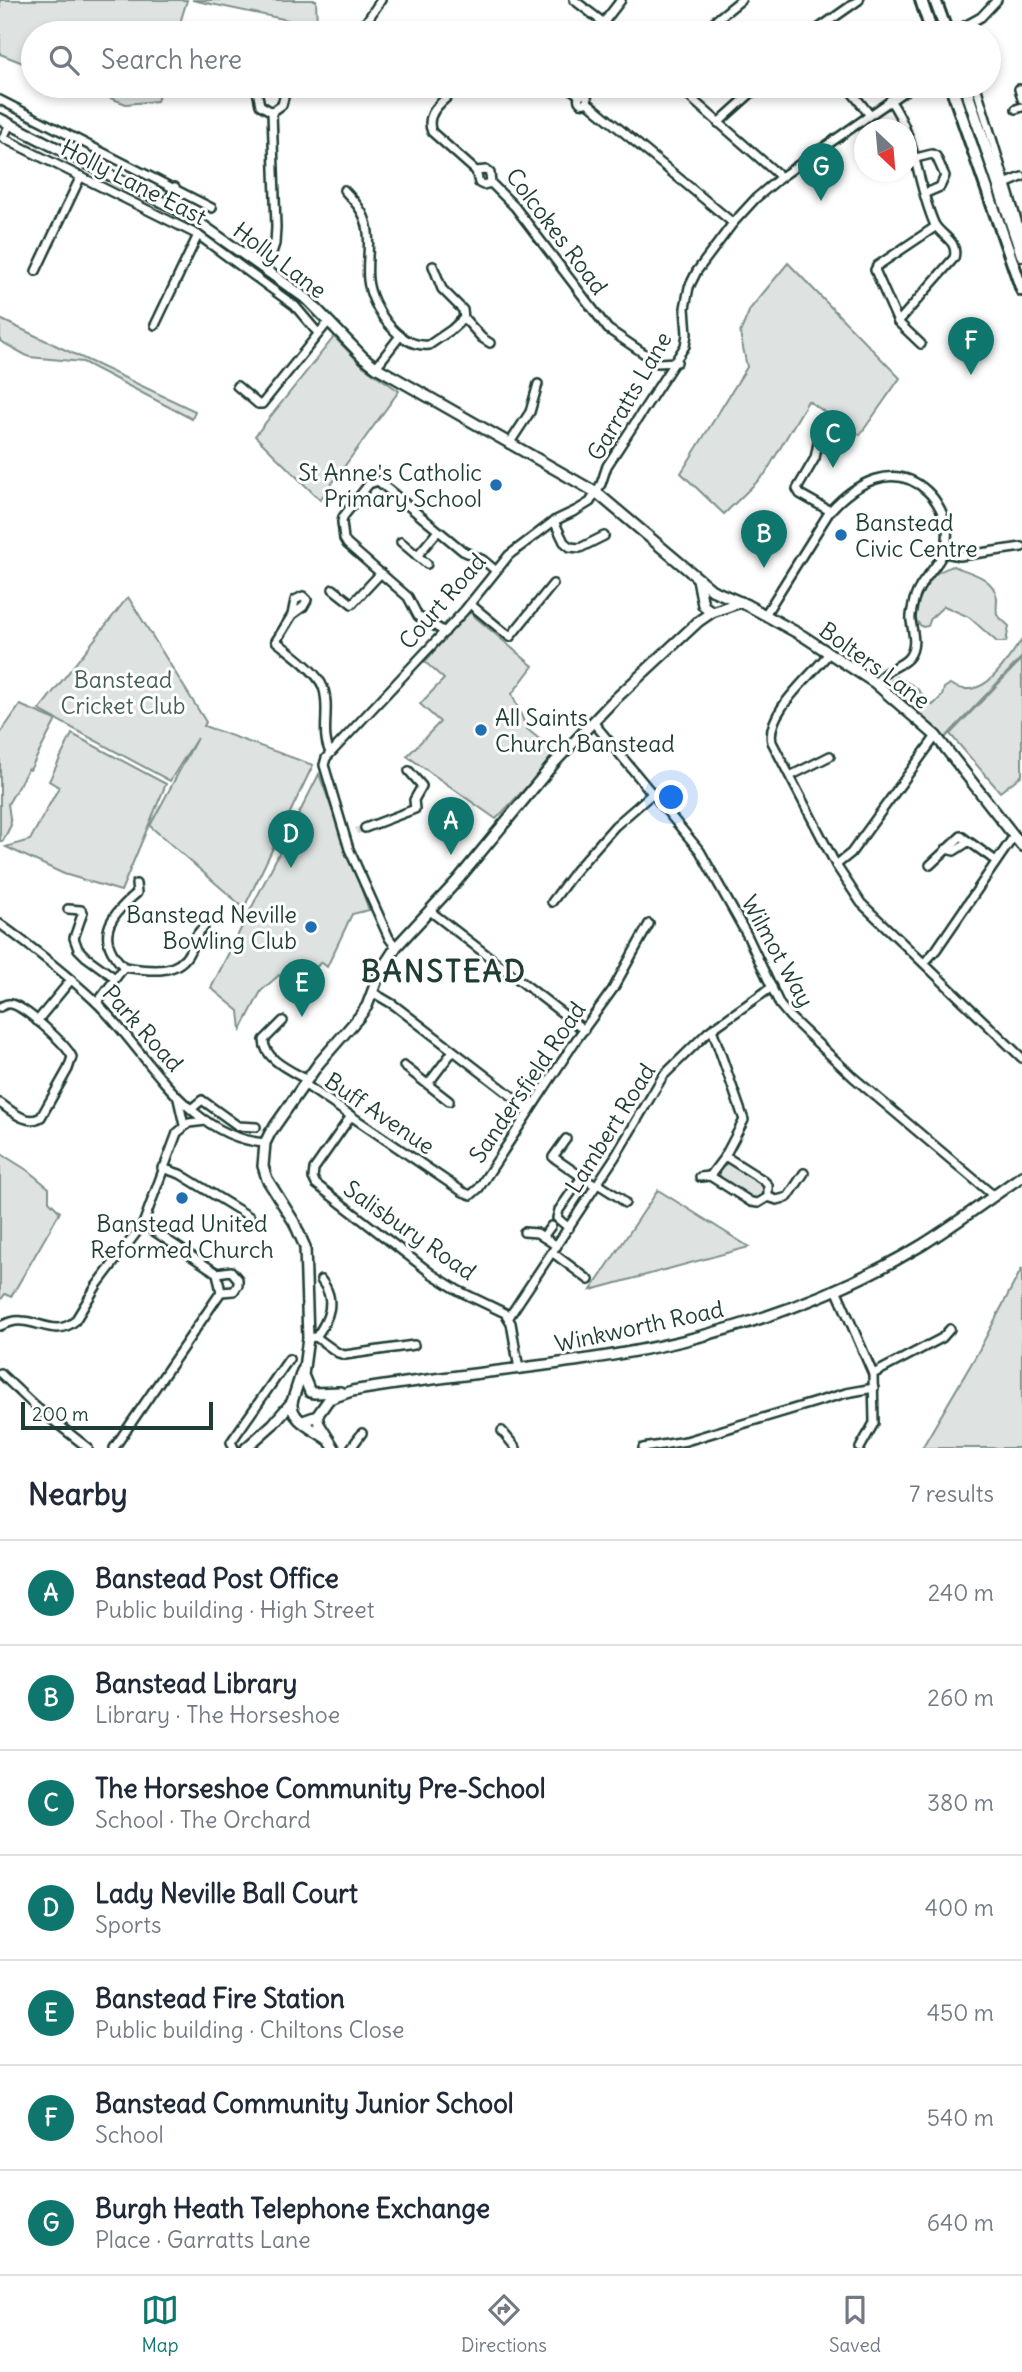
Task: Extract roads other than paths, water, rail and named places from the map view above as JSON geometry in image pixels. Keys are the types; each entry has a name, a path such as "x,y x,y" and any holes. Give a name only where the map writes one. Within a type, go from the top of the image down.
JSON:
{"highway":[{"path":"921,0 928,21"},
{"path":"929,0 937,21"},
{"path":"935,0 946,21"},
{"path":"955,98 1022,290"},
{"path":"969,98 1022,255"}],"main road":[{"name":"Holly Lane","path":"0,118 188,215 308,300 376,367 597,493"},
{"path":"597,493 712,590 703,600"},
{"path":"697,577 703,600 699,621"},
{"name":"Bolters Lane","path":"712,590 765,615 875,683 936,736 1022,846"},
{"path":"716,610 724,600 723,596"},
{"path":"703,600 716,610"},
{"path":"327,1438 300,1420 291,1409 312,1338 305,1247 294,1222 267,1179 263,1166 265,1143 326,1053 359,1017 384,965 396,947 481,854 555,762 699,621 716,610 741,602"},
{"name":"Winkworth Road","path":"312,1393 352,1391 632,1352 765,1317 836,1289 923,1245 1022,1176"},
{"path":"304,1366 304,1380 320,1401 319,1412 327,1438 334,1448"},
{"path":"246,1448 273,1424 302,1391 312,1393"},
{"name":"Winkworth Road","path":"319,1412 329,1399 352,1391"},
{"path":"273,1424 284,1419 300,1420 319,1412"}],"street":[{"path":"367,21 381,0"},
{"path":"574,0 603,21"},
{"path":"605,21 621,0"},
{"path":"716,21 741,0"},
{"path":"829,21 859,0"},
{"path":"973,21 997,0"},
{"path":"1019,89 1022,99"},
{"path":"259,98 260,105 272,111"},
{"path":"272,111 282,105 284,98"},
{"name":"Colcokes Road","path":"448,98 430,115 429,125 432,132 476,171 486,170 490,173 491,183 515,207 602,324 657,363"},
{"path":"586,98 587,102 733,223"},
{"path":"690,98 781,177"},
{"path":"718,123 746,98"},
{"path":"857,98 869,114"},
{"name":"Garratts Lane","path":"597,493 607,466 685,346 685,308 689,287 697,271 755,198 893,98"},
{"path":"979,98 1022,237"},
{"path":"0,100 212,208"},
{"path":"890,100 901,119"},
{"path":"266,270 275,244 272,111"},
{"name":"Holly Lane East","path":"10,124 1,140 81,176 198,235 295,306 318,333"},
{"path":"917,158 932,154 936,156 945,176 940,187 926,193"},
{"path":"898,322 954,258 955,246 935,227 917,162"},
{"path":"476,171 479,183 483,186 491,183"},
{"path":"36,271 81,176"},
{"path":"1005,184 1022,177"},
{"path":"167,203 175,187"},
{"path":"344,190 358,205 366,221 369,236 367,273 370,292 386,320 400,336 420,345 429,345 464,318"},
{"path":"921,344 898,322 875,270 935,227"},
{"path":"155,325 198,235"},
{"path":"433,266 442,289 463,310 464,318 490,343"},
{"path":"237,386 258,404 262,404 328,322"},
{"path":"376,367 400,336"},
{"path":"663,382 657,363 677,362"},
{"path":"509,444 530,412 538,384"},
{"path":"819,438 815,458 797,489 800,494 830,511"},
{"path":"765,615 830,511 842,497 865,482 888,476 908,479 928,492 940,510 947,529 945,553 915,597 911,621 915,634 910,656 887,671 875,683"},
{"path":"445,632 418,616 408,597 347,544 342,533 344,517 369,484 374,481 382,484 463,551 483,560 495,570"},
{"name":"Court Road","path":"330,752 445,632 509,555 554,521 584,506 597,493"},
{"path":"554,521 570,548 580,548 604,537"},
{"path":"417,556 438,531"},
{"path":"401,542 427,564"},
{"path":"945,553 960,556 1022,547"},
{"path":"333,589 352,604 381,573"},
{"path":"470,604 510,637 553,584"},
{"path":"292,615 276,641 321,683 326,696 327,743 330,752 324,765 345,836 389,938 396,947"},
{"path":"829,653 778,713 771,726 772,742 836,865 867,910 1022,1058"},
{"name":"Wilmot Way","path":"593,722 700,851 785,1011 853,1077 994,1196"},
{"path":"836,865 851,853 936,736"},
{"path":"790,776 830,756"},
{"path":"365,828 415,808 414,800 422,786 409,771"},
{"path":"552,902 615,826 653,793"},
{"path":"345,836 356,831"},
{"path":"930,865 961,836 996,861"},
{"path":"924,963 936,950 1014,836"},
{"path":"136,884 137,893 123,905 107,932 107,947 124,967 154,971 174,966 190,953 196,933 204,927"},
{"path":"68,909 83,912 74,938 78,949 115,978"},
{"path":"430,911 584,1030"},
{"name":"Park Road","path":"0,923 97,1003 191,1109 233,1136 265,1143"},
{"name":"Sandersfield Road","path":"471,1195 479,1188 613,989 649,924"},
{"path":"97,1003 124,967"},
{"path":"37,1021 71,980"},
{"name":"Lambert Road","path":"509,1317 597,1185 663,1076 712,1029 772,987"},
{"path":"372,992 530,1110"},
{"path":"0,1007 11,1003 37,1021 69,1052 71,1063 46,1111 36,1121 29,1121 0,1103"},
{"name":"Buff Avenue","path":"283,1021 264,1040 265,1049 277,1061 351,1116 471,1195"},
{"path":"710,1176 743,1125 743,1115 712,1029"},
{"path":"428,1084 453,1051"},
{"path":"404,1066 449,1101"},
{"path":"177,1096 184,1125"},
{"path":"191,1109 202,1100 238,1126 256,1127"},
{"name":"Salisbury Road","path":"351,1116 314,1169 313,1178 316,1185 432,1274 458,1291 509,1317"},
{"path":"0,1326 16,1321 50,1328 70,1325 143,1224 174,1139 184,1125 206,1121"},
{"path":"233,1136 238,1126"},
{"path":"566,1139 553,1157 625,1203"},
{"path":"725,1156 763,1180 768,1185 768,1197"},
{"path":"162,1168 180,1174 250,1217"},
{"path":"700,1177 710,1176 751,1202 758,1203 768,1197 777,1200 788,1198 804,1173"},
{"path":"569,1228 559,1221 556,1214 582,1177"},
{"path":"143,1224 217,1273 232,1271 238,1279 238,1285 234,1291 221,1292"},
{"path":"543,1237 551,1226"},
{"path":"524,1232 532,1231 543,1237 589,1280"},
{"path":"114,1448 221,1292 217,1273"},
{"path":"321,1280 328,1291 330,1315 312,1338 338,1353 387,1345 414,1345"},
{"path":"836,1289 873,1374 874,1423 860,1448"},
{"path":"509,1317 519,1369"},
{"path":"873,1374 942,1338 950,1329"},
{"path":"234,1448 231,1442 289,1360"},
{"path":"0,1373 36,1407 88,1448"},
{"path":"643,1448 686,1441 846,1393 874,1388"},
{"path":"502,1431 516,1448"},
{"path":"351,1448 362,1433"}],"tunnel":[{"path":"356,831 365,828"}],"place":[{"name":"Burgh Heath Telephone Exchange","path":"821,201"},
{"name":"Banstead Community Junior School","path":"971,375"},
{"name":"The Horseshoe Community Pre-School","path":"833,468"},
{"name":"St Anne's Catholic Primary School","path":"496,485"},
{"name":"Banstead Civic Centre","path":"841,535"},
{"name":"Banstead Library","path":"764,568"},
{"name":"All Saints Church Banstead","path":"481,730"},
{"name":"Banstead Post Office","path":"451,855"},
{"name":"Lady Neville Ball Court","path":"291,868"},
{"name":"Banstead Neville Bowling Club","path":"311,927"},
{"name":"Banstead Fire Station","path":"302,1017"},
{"name":"Banstead United Reformed Church","path":"182,1198"}],"district":[{"name":"BANSTEAD","path":"444,971"}],"park label":[{"name":"Banstead Cricket Club","path":"123,692"}]}
